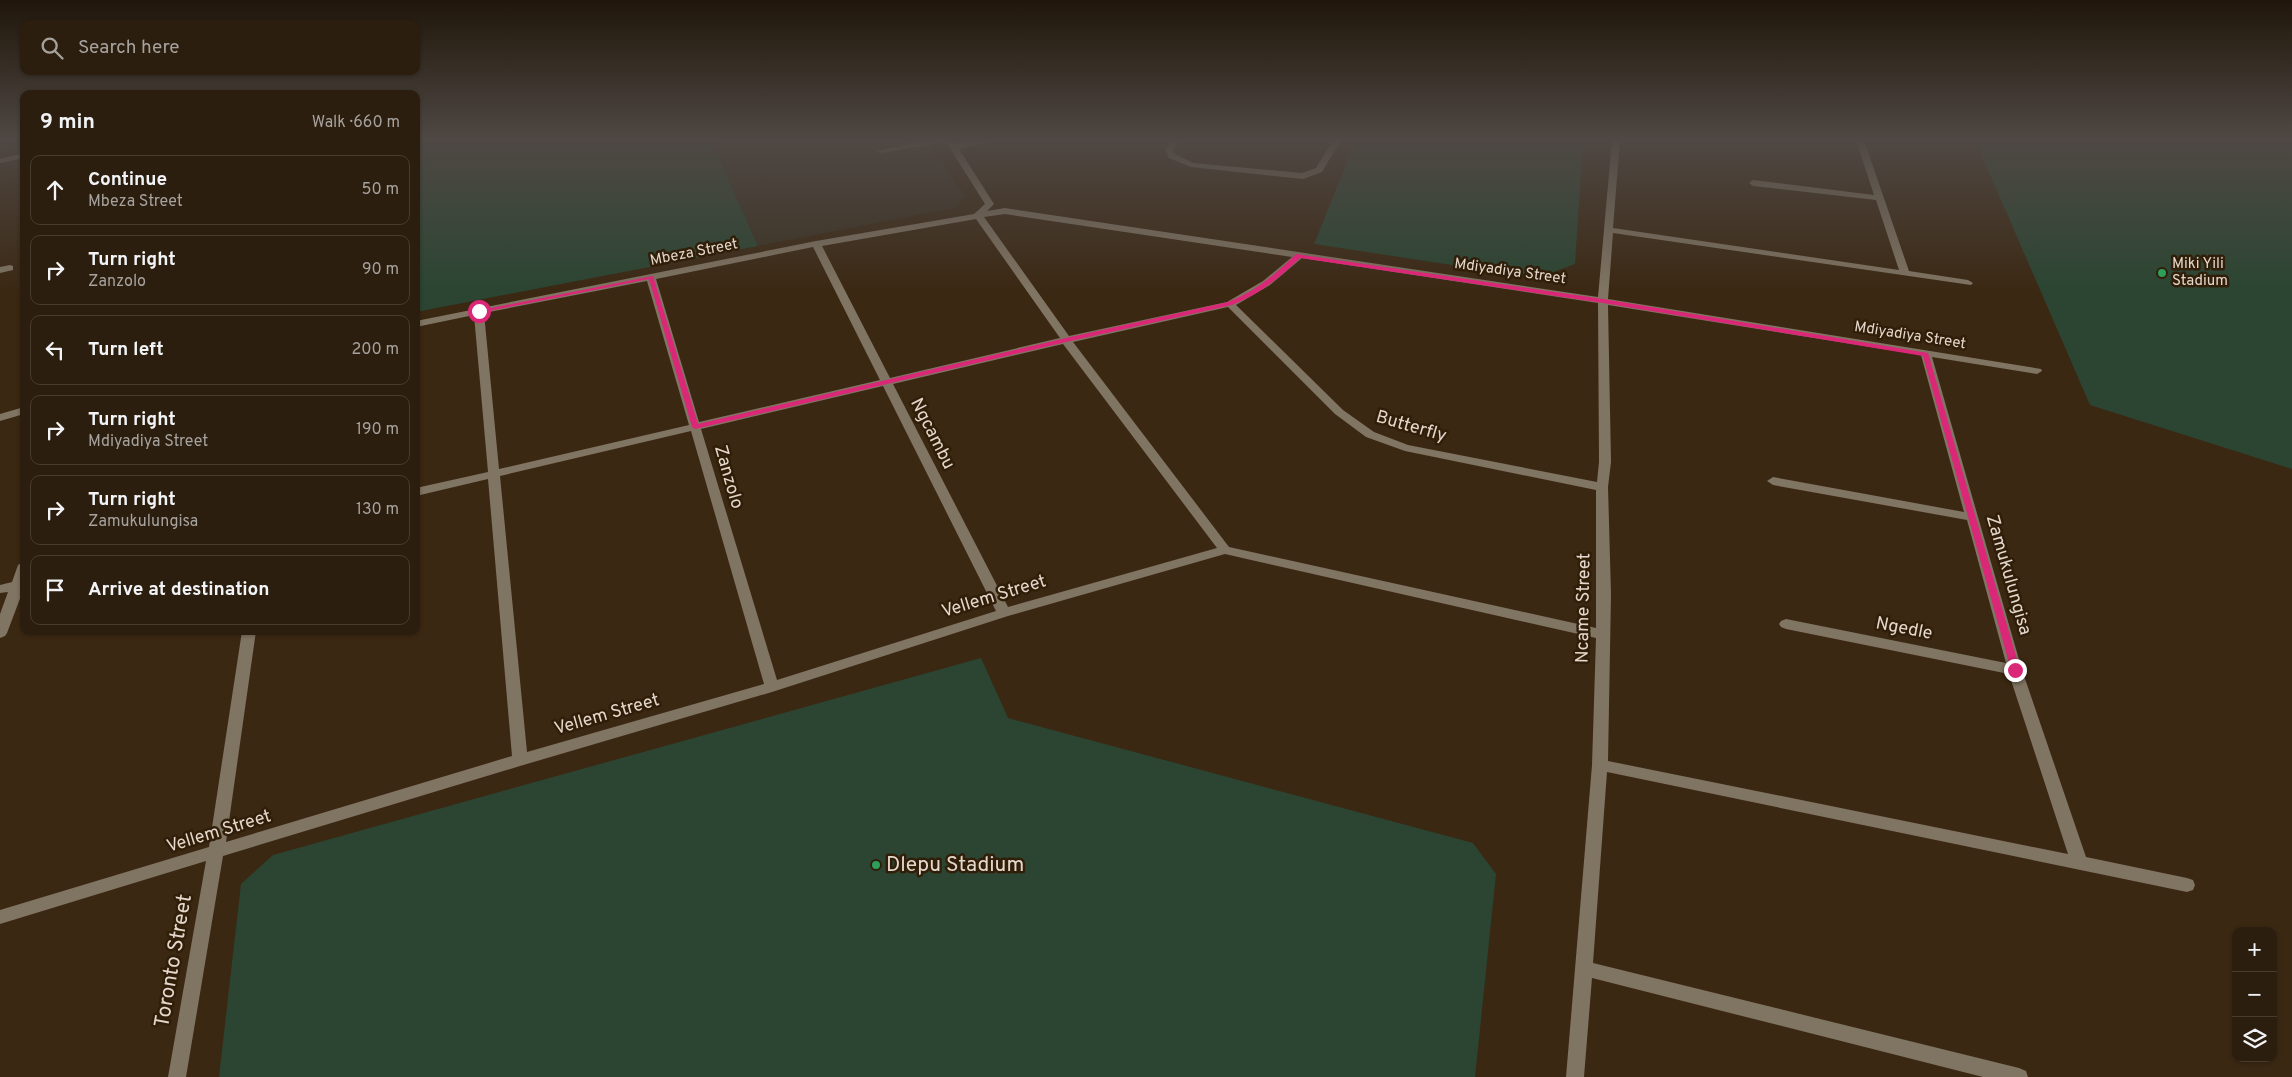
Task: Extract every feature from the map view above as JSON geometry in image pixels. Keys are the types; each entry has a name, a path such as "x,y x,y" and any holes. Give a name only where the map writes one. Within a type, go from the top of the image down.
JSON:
{"street":[{"path":"981,190 990,204 978,215 1066,340 1225,550 1602,634"},
{"name":"Ncame Street","path":"1575,1077 1600,765 1604,594 1602,487 1605,462 1603,301 1612,190"},
{"path":"1814,190 1878,198"},
{"path":"1876,190 1904,272"},
{"name":"Mdiyadiya Street","path":"978,215 1005,211 1603,301 2036,371"},
{"name":"Mbeza Street","path":"420,323 816,244 978,215"},
{"path":"1608,230 1904,272 1968,283"},
{"name":"Ngcambu","path":"816,244 1004,613"},
{"path":"420,491 1066,340 1230,304 1251,295 1274,280 1299,256"},
{"name":"Zanzolo","path":"651,277 772,687"},
{"name":"Butterfly","path":"1230,304 1338,412 1356,427 1375,438 1405,448 1602,487"},
{"path":"479,311 520,760"},
{"name":"Zamukulungisa","path":"1926,354 2015,670 2078,862"},
{"path":"0,418 20,411"},
{"path":"1773,481 1972,517"},
{"name":"Vellem Street","path":"0,917 520,760 772,687 1004,613 1225,550"},
{"path":"0,589 20,584"},
{"path":"0,633 20,586"},
{"name":"Ngedle","path":"1786,624 2015,670"},
{"name":"Toronto Street","path":"177,1077 216,853 248,635"},
{"path":"1600,765 2187,885"},
{"path":"1583,968 2019,1077"}],"shaded area":[{"path":"733,190 961,190 966,197 953,208 758,246"}],"green space":[{"path":"420,190 733,190 758,246 420,311"},
{"path":"1336,190 1580,190 1575,264 1537,278 1314,244"},
{"name":"Miki Yili Stadium","path":"1997,190 2292,190 2292,469 2090,405"},
{"name":"Dlepu Stadium","path":"981,658 1008,718 1473,843 1496,874 1475,1077 219,1077 241,884 273,855"}],"place":[{"name":"Miki Yili Stadium","path":"2162,273"},
{"name":"Dlepu Stadium","path":"876,865"}],"route":[{"path":"479,311 651,277 695,427 1066,340 1230,304 1251,295 1274,280 1299,256 1603,301 1926,354 2015,670"}]}
